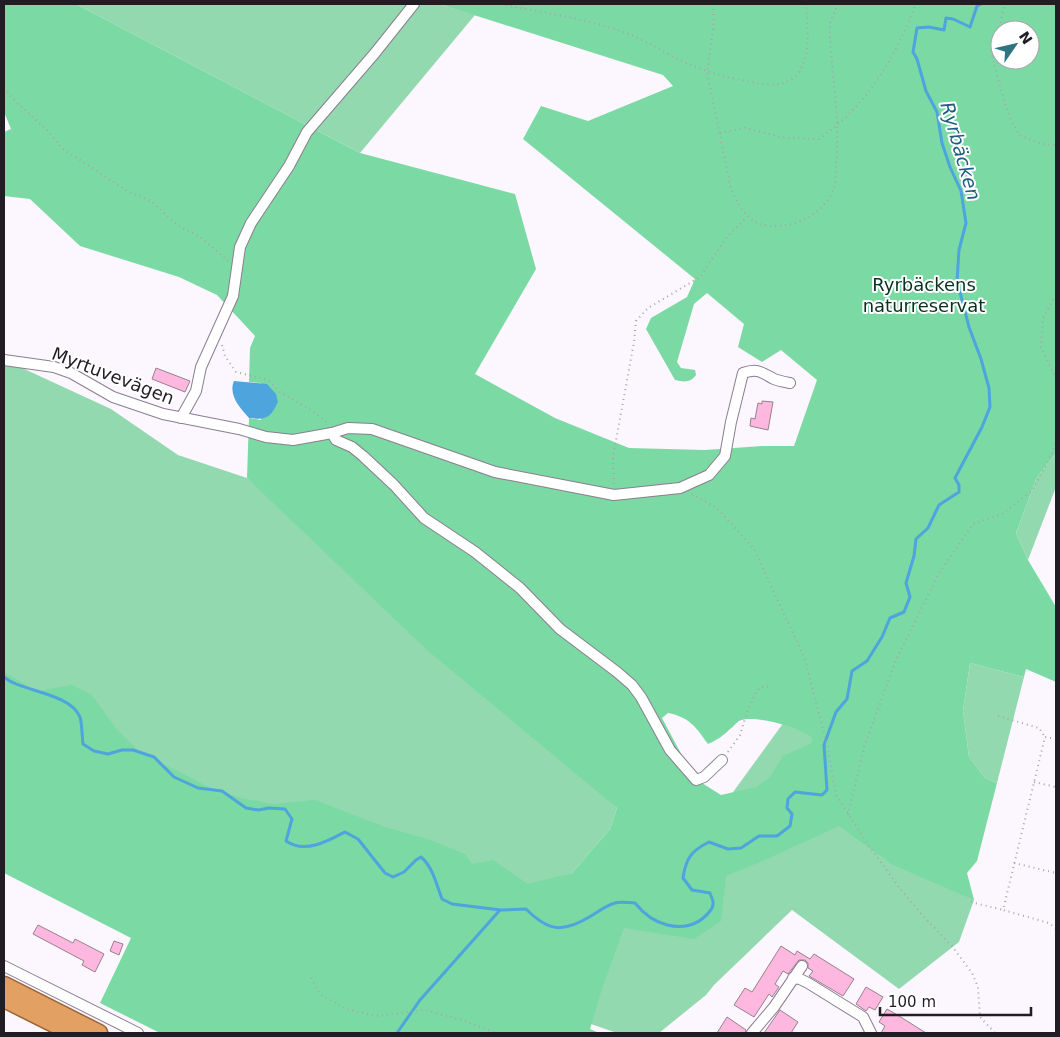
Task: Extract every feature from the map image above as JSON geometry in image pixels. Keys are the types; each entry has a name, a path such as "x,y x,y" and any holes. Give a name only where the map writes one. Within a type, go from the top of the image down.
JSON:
{"highway":[{"path":"4,985 99,1033"},
{"path":"4,999 72,1033"}],"street":[{"path":"181,418 196,391 201,367 234,296 240,247 251,223 290,166 307,132 414,4"},
{"name":"Myrtuvevägen","path":"4,360 54,367 71,373 113,397 181,418 293,440 348,428 372,428 495,472 614,495 680,488 709,475 725,456 743,373 751,370 762,371 775,380 790,383"},
{"path":"334,432 336,440 352,447 363,456 424,518 475,552 520,588 560,628 632,685 641,697 670,750 696,780 704,777 722,760"},
{"path":"4,966 138,1033"},
{"path":"752,1033 774,1007 802,966"},
{"path":"793,978 808,983 863,1017 872,1033"}],"path":[{"path":"501,4 597,25 631,35 687,64 707,72 721,77 766,85 777,85 789,81 796,75 803,63 808,30 806,4"},
{"path":"713,4 714,22 707,72 731,189 739,207 747,217 761,225 777,226 797,223 817,212 829,197 834,186 837,151 830,23 838,4"},
{"path":"719,133 744,128 786,138 819,139 846,117 875,83 905,32 916,4"},
{"path":"1008,4 1004,8 992,55 1000,90 1018,135 1042,144 1056,145"},
{"path":"4,88 15,101 47,130 63,149 129,192 151,201 176,224 203,239 238,269"},
{"path":"614,495 613,457 634,342 636,321 648,308 700,277 726,238 747,217"},
{"path":"1056,295 1043,318 1041,347 1056,378"},
{"path":"218,329 225,356 236,372 268,380 280,392 313,411 334,432"},
{"path":"848,815 864,747 896,660 939,573 973,524 1002,514 1032,491 1054,450 1056,434"},
{"path":"680,488 717,508 754,549 805,659 827,745 836,795 901,890 952,946 972,973 978,987 980,1017 996,1033"},
{"path":"722,760 740,735 756,692 761,688 771,686"},
{"path":"998,716 1039,728 1046,737 1056,739"},
{"path":"1003,910 1046,737"},
{"path":"1034,782 1056,787"},
{"path":"1014,863 1056,873"},
{"path":"971,902 1049,924 1056,929"},
{"path":"311,978 320,994 346,1009 376,1016 424,1010 462,1020 496,1033"}],"green space":[{"path":"4,4 76,4 360,153 515,194 536,269 475,374 555,418 629,448 705,450 794,446 817,380 781,350 762,362 738,347 744,324 707,293 694,304 677,362 681,368 695,370 696,375 687,381 675,380 646,329 651,318 687,297 695,279 523,139 541,106 588,121 673,86 663,75 439,4 1056,4 1056,453 1037,477 1016,533 1028,560 1056,607 1056,682 1026,669 1024,677 970,663 963,711 969,757 985,778 997,783 977,861 967,873 974,900 893,865 839,826 726,876 721,921 694,939 624,928 590,1029 599,1033 160,1033 100,1003 131,938 4,873 4,672 37,691 72,685 92,695 117,730 140,752 209,787 241,798 274,804 315,800 385,827 428,839 465,854 472,864 493,860 528,884 572,873 610,829 617,808 428,651 247,478 249,418 261,420 261,383 249,382 250,348 255,336 217,295 179,277 80,246 30,199 4,196 4,132 11,129 4,112","holes":["668,713 687,720 708,744 722,736 739,721 745,719 765,720 788,726 807,734 812,738 812,743 783,756 769,778 756,787 721,795 694,778 662,718"]},
{"path":"76,4 439,4 475,15 360,153"},
{"name":"Ryrbäckens naturreservat","path":"1056,4 1031,470 910,794 966,873 974,900 959,942 899,989 792,910 706,995 659,1033 617,1033 237,902 4,811 4,366 20,367 111,409 178,455 247,478 617,808 610,829 572,873 562,876 580,875 720,810 800,700 796,449 821,380 834,38"},
{"path":"1056,453 1056,487 1028,560 1016,533 1037,477"},
{"path":"970,663 1024,677 997,783 985,778 969,757 963,711"}],"water":[{"path":"234,381 267,384 276,394 278,402 273,412 267,417 260,419 249,418 239,406 234,396"}],"building":[{"path":"156,368 190,381 185,392 152,379"},
{"path":"762,401 773,402 768,430 750,426 751,418 755,419 758,403 762,404"},
{"path":"38,925 73,943 75,939 104,954 95,972 82,965 84,961 33,934"},
{"path":"114,941 123,944 119,955 110,951"},
{"path":"781,946 795,955 797,951 810,959 814,954 854,979 843,996 809,976 813,971 808,968 808,963 805,960 799,960 788,974 783,971 775,984 779,987 772,997 769,994 754,1017 734,1005 745,988 752,992"},
{"path":"866,987 883,997 875,1010 869,1007 866,1011 856,1004"},
{"path":"887,1009 926,1033 881,1033 885,1026 879,1022"},
{"path":"780,1010 798,1022 791,1033 764,1033"},
{"path":"727,1017 746,1030 745,1033 717,1033"}],"waterway":[{"name":"Ryrbäcken","path":"4,677 13,683 60,699 69,704 80,717 83,744 94,751 108,754 122,750 133,750 154,757 174,777 198,788 222,791 246,808 258,810 269,808 285,809 292,819 286,841 293,845 316,845 345,832 358,839 385,873 393,877 404,872 421,857 432,871 442,899 452,904 501,910 526,909 542,922 557,928 581,922 609,905 620,902 635,903 650,917 667,925 685,926 701,920 712,909 713,902 710,893 692,890 683,878 690,856 709,842 728,849 741,848 759,836 777,836 790,826 792,814 787,808 788,799 795,792 822,795 827,790 824,745 836,712 847,699 852,671 867,661 882,637 890,618 904,612 910,597 906,583 914,556 916,539 928,528 939,505 959,492 959,485 955,478 982,427 990,407 989,388 969,327 957,281 959,250 966,223 961,191 942,143 937,112 926,91 917,59 913,52 917,28 929,27 944,30 946,18 953,19 970,27 977,6 981,4"},
{"path":"397,1033 420,1000 500,910"}]}
